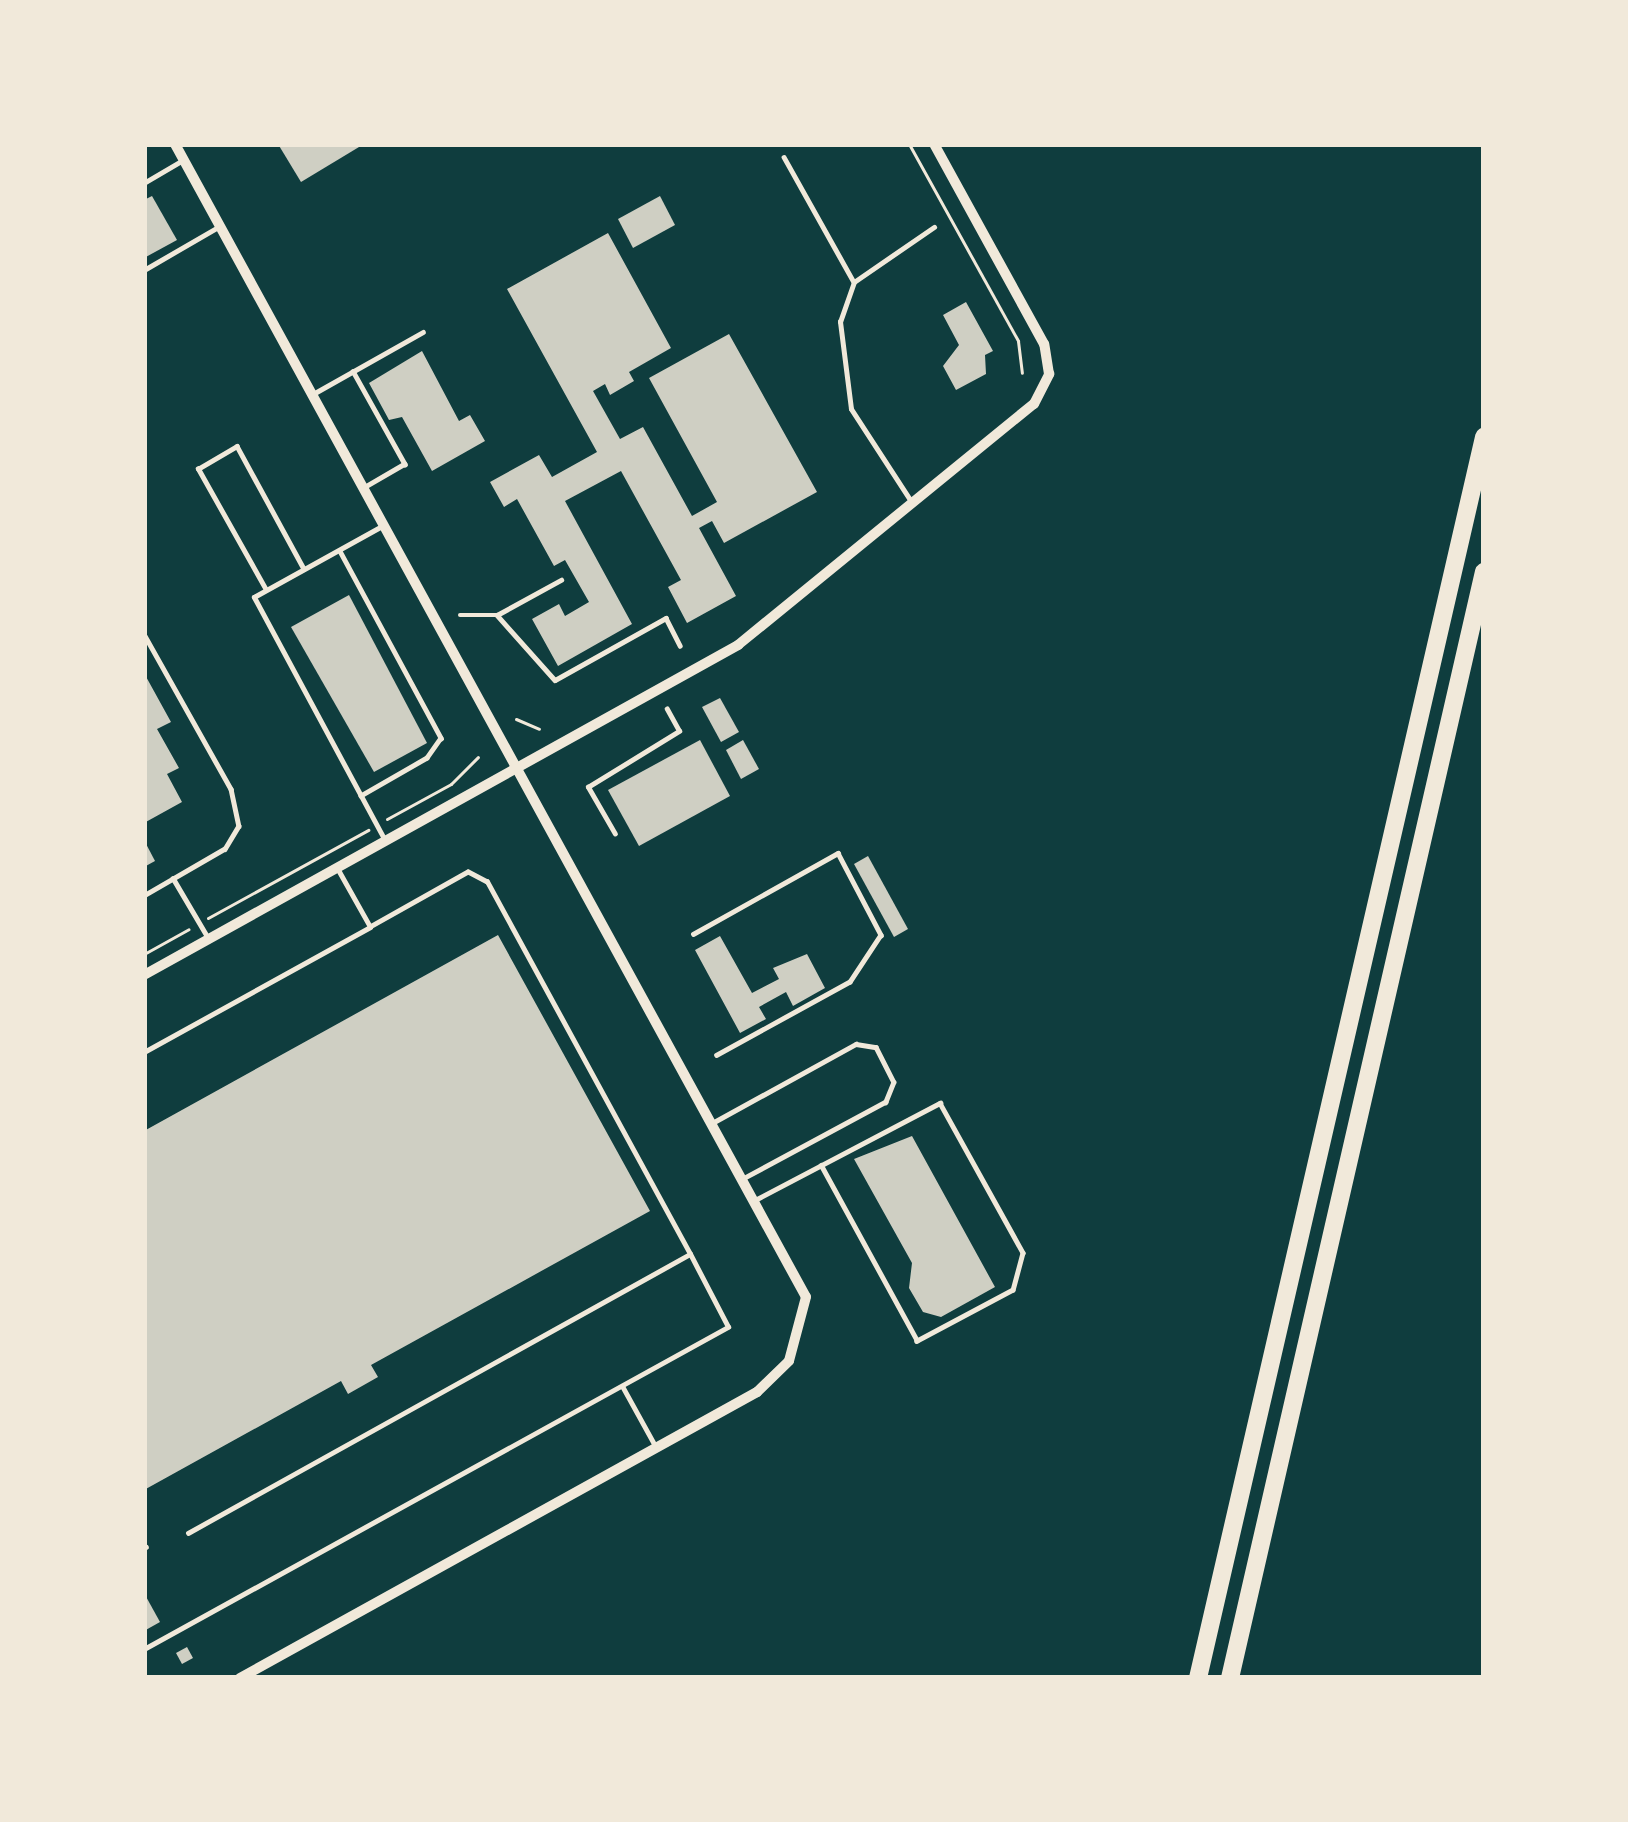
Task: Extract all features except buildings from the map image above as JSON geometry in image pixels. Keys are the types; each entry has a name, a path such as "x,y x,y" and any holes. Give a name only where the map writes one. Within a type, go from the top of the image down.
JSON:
{"highway":[{"path":"1198,1678 1484,437"},
{"path":"1230,1678 1484,572"}],"street":[{"path":"175,144 799,1274 802,1336 775,1378 240,1678"},
{"path":"144,975 739,645 1034,404 1049,374 1044,344 934,144"}],"lane":[{"path":"784,157 854,282"},
{"path":"144,183 183,160"},
{"path":"144,270 220,226"},
{"path":"914,506 851,409 840,371 839,322 854,282 934,227"},
{"path":"313,394 423,332"},
{"path":"353,371 405,464 365,487"},
{"path":"266,590 198,469 237,446 304,569"},
{"path":"385,524 254,597 386,842"},
{"path":"340,550 441,738 427,758 361,796"},
{"path":"460,614 497,615 561,580"},
{"path":"497,615 555,680 666,618 680,646"},
{"path":"144,634 238,808 233,840 144,896"},
{"path":"615,834 588,787 679,731 667,710"},
{"path":"693,934 838,853 881,935 850,982 717,1055"},
{"path":"338,868 370,927"},
{"path":"144,1052 468,872 487,882 728,1327 144,1649"},
{"path":"173,878 209,939"},
{"path":"714,1122 856,1044 876,1047 894,1082 886,1102 745,1178"},
{"path":"757,1199 940,1103 1023,1252 1013,1290 917,1341 821,1166"},
{"path":"188,1533 690,1254"},
{"path":"623,1387 657,1448"}],"path":[{"path":"909,144 1018,341 1022,373"},
{"path":"516,719 539,729"},
{"path":"144,954 451,784 478,757"}]}
